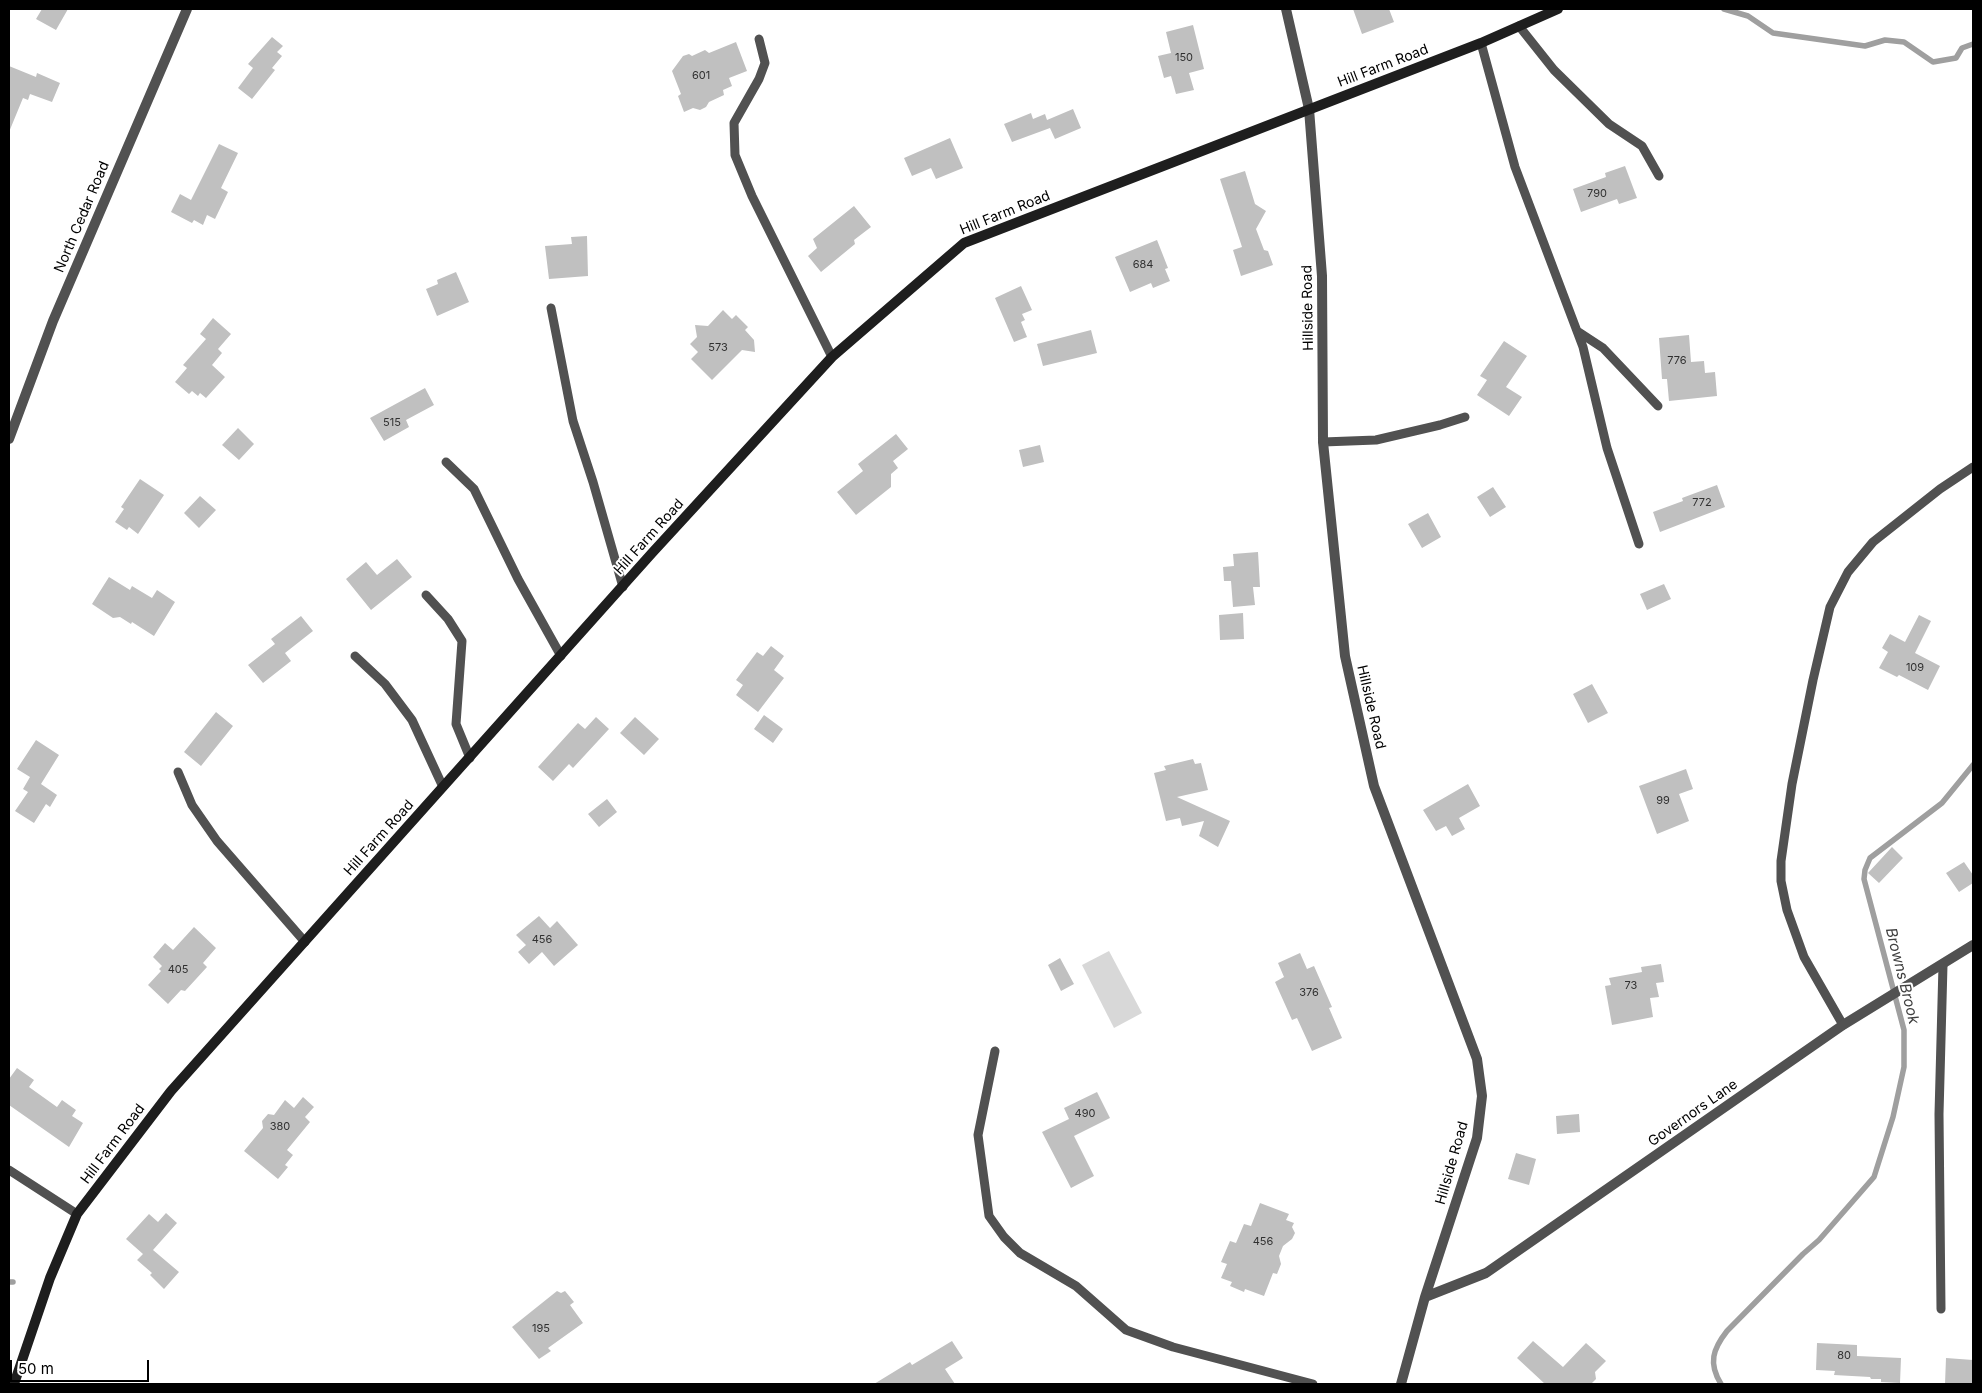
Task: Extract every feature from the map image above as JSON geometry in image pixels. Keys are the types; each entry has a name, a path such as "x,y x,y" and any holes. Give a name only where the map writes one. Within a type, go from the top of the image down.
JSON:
{"main road":[{"name":"Hill Farm Road","path":"14,1384 50,1278 77,1214 171,1091 652,553 832,357 964,243 1481,43 1558,9"}],"street":[{"name":"North Cedar Road","path":"9,439 53,321 188,9"},
{"name":"Hillside Road","path":"1286,9 1309,109 1322,276 1323,442 1345,656 1374,786 1477,1059 1482,1096 1476,1138 1425,1297 1401,1384"},
{"name":"Governors Lane","path":"1425,1297 1486,1273 1843,1025 1973,945"}],"lane":[{"path":"1519,26 1554,70 1610,124 1642,146 1659,176"},
{"path":"759,39 765,63 759,79 734,123 734,155 752,196 832,357"},
{"path":"1481,43 1514,167 1583,347 1607,448 1639,544"},
{"path":"551,308 572,421 593,482 623,587"},
{"path":"1577,331 1602,348 1658,406"},
{"path":"1323,442 1376,440 1465,417"},
{"path":"446,462 474,489 518,579 561,656"},
{"path":"1843,1025 1804,957 1787,910 1781,881 1781,861 1792,784 1812,680 1830,607 1848,572 1873,542 1940,489 1973,467"},
{"path":"426,596 448,619 462,641 456,724 470,758"},
{"path":"355,656 385,684 412,720 443,787"},
{"path":"178,772 192,805 217,841 305,942"},
{"path":"1941,1309 1939,1114 1943,965"},
{"path":"994,1051 978,1135 989,1216 1004,1237 1020,1253 1076,1286 1126,1330 1173,1346 1313,1384"},
{"path":"9,1170 77,1214"}],"shaded area":[{"path":"1109,951 1142,1013 1114,1028 1082,965"}],"building":[{"path":"42,9 68,9 56,30 36,19"},
{"path":"1353,9 1389,9 1394,22 1362,34"},
{"path":"1193,25 1204,69 1189,73 1194,90 1176,94 1171,76 1164,78 1158,56 1171,53 1166,32"},
{"path":"272,37 283,46 277,52 282,56 272,68 275,70 252,99 238,88 253,68 248,64"},
{"path":"736,42 747,71 729,78 732,86 723,90 724,95 709,102 706,107 700,110 693,108 684,112 678,96 681,94 672,71 683,56 689,54 692,56 705,50 709,53"},
{"path":"9,66 36,77 37,73 60,83 52,102 30,94 28,100 23,98 9,132"},
{"path":"1073,109 1081,128 1055,139 1050,128 1012,142 1004,124 1031,113 1033,119 1045,114 1047,120"},
{"path":"950,138 963,168 936,179 931,168 912,176 904,158"},
{"path":"219,144 238,153 221,188 228,192 215,219 207,215 203,225 194,220 192,223 171,212 180,194 191,200"},
{"path":"1625,166 1637,198 1619,204 1617,199 1581,212 1573,189 1606,177 1605,173"},
{"path":"1245,171 1255,204 1266,211 1256,229 1264,250 1268,251 1273,265 1241,276 1233,250 1242,247 1220,179"},
{"path":"854,206 871,227 854,240 855,244 821,272 808,256 817,248 813,239"},
{"path":"587,236 588,276 549,279 545,246 572,244 571,237"},
{"path":"1157,240 1168,268 1165,269 1170,281 1153,288 1151,283 1130,292 1115,257"},
{"path":"456,272 469,302 437,316 426,289 438,284 437,280"},
{"path":"1021,286 1032,310 1022,314 1025,320 1021,322 1027,337 1014,342 995,298"},
{"path":"723,310 732,319 736,315 748,327 745,330 754,340 755,352 742,350 712,380 691,359 698,352 690,344 697,337 695,325 708,326"},
{"path":"213,318 231,334 218,349 222,353 212,365 225,377 206,398 200,393 198,396 192,391 189,394 175,382 187,368 183,365 206,339 200,334"},
{"path":"1091,330 1097,353 1043,366 1037,344"},
{"path":"1689,335 1691,362 1704,361 1705,373 1715,372 1717,396 1669,401 1667,379 1662,379 1659,338"},
{"path":"1504,341 1527,356 1506,387 1522,397 1509,416 1477,395 1487,380 1480,376"},
{"path":"425,388 434,405 406,420 409,427 384,441 370,418"},
{"path":"238,428 254,444 239,460 222,445"},
{"path":"896,434 908,449 893,461 898,468 891,474 891,487 856,515 837,492 863,471 858,464"},
{"path":"1040,445 1044,462 1023,467 1019,450"},
{"path":"140,479 164,495 138,534 129,527 127,530 115,522 124,509 121,507"},
{"path":"1717,485 1725,507 1660,532 1653,512 1683,501 1682,498"},
{"path":"1493,487 1506,507 1490,517 1477,497"},
{"path":"200,496 216,510 199,528 184,513"},
{"path":"1428,513 1441,537 1422,548 1408,524"},
{"path":"1258,552 1260,587 1253,587 1255,605 1233,607 1231,581 1224,581 1223,567 1234,566 1233,554"},
{"path":"397,559 412,577 371,610 346,579 366,562 377,575"},
{"path":"109,577 130,590 132,586 152,598 157,590 175,602 154,636 132,622 131,624 120,617 113,618 92,604"},
{"path":"1664,584 1671,599 1647,610 1640,594"},
{"path":"1243,613 1244,639 1220,640 1219,615"},
{"path":"1919,615 1931,621 1915,653 1940,666 1928,690 1899,675 1897,677 1879,668 1888,652 1882,648 1890,634 1905,642"},
{"path":"301,616 313,631 285,653 291,661 263,683 248,665 275,644 271,639"},
{"path":"771,646 784,656 774,670 784,678 758,712 736,695 743,685 736,680 757,652 763,656"},
{"path":"1592,684 1608,713 1588,723 1573,694"},
{"path":"216,712 233,726 201,766 184,752"},
{"path":"764,715 783,729 773,743 754,729"},
{"path":"596,717 609,729 573,768 569,764 553,781 538,767 578,723 585,729"},
{"path":"635,717 659,739 644,755 620,733"},
{"path":"36,740 59,755 41,784 57,795 50,807 46,804 34,823 15,811 28,792 23,789 30,777 17,769"},
{"path":"1193,759 1195,764 1201,763 1208,790 1177,797 1230,821 1218,847 1199,836 1204,821 1182,826 1180,818 1166,821 1154,773 1166,770 1164,766"},
{"path":"1686,769 1693,789 1679,794 1689,821 1657,834 1639,786"},
{"path":"1468,784 1480,806 1459,818 1465,829 1452,836 1446,826 1436,831 1423,810"},
{"path":"607,799 617,812 599,827 588,814"},
{"path":"1892,847 1903,858 1879,883 1868,873"},
{"path":"1964,862 1973,875 1973,883 1959,892 1946,873"},
{"path":"539,916 550,928 557,921 578,945 554,966 542,952 529,964 518,952 526,945 516,935"},
{"path":"194,927 216,948 203,963 207,967 185,991 181,990 168,1004 148,985 161,971 159,969 162,966 153,957 165,943 173,950"},
{"path":"1300,953 1307,969 1314,966 1332,1007 1329,1008 1342,1038 1312,1051 1297,1018 1292,1020 1275,982 1284,977 1278,963"},
{"path":"1060,958 1074,984 1061,991 1048,965"},
{"path":"1661,964 1664,982 1656,983 1659,997 1650,998 1653,1017 1612,1025 1605,986 1611,985 1609,978 1642,972 1641,967"},
{"path":"17,1068 34,1080 29,1087 57,1107 62,1100 76,1110 72,1116 83,1123 69,1147 9,1105 9,1079"},
{"path":"1097,1092 1110,1118 1074,1136 1094,1176 1071,1188 1042,1132 1069,1119 1064,1108"},
{"path":"303,1097 314,1107 305,1117 310,1122 287,1150 293,1155 285,1165 288,1167 278,1179 244,1151 263,1128 262,1121 268,1114 274,1115 285,1100 294,1108"},
{"path":"1579,1114 1580,1132 1557,1134 1556,1116"},
{"path":"1516,1153 1536,1159 1529,1185 1508,1179"},
{"path":"1260,1203 1289,1214 1286,1220 1294,1223 1292,1227 1295,1233 1292,1239 1283,1246 1279,1256 1281,1264 1277,1274 1273,1273 1264,1296 1245,1289 1244,1292 1230,1286 1232,1282 1221,1278 1227,1264 1221,1262 1230,1241 1236,1243 1244,1224 1251,1226"},
{"path":"166,1213 177,1223 153,1250 179,1272 164,1289 150,1275 152,1273 137,1260 143,1254 126,1239 149,1214 158,1222"},
{"path":"557,1291 561,1293 565,1291 574,1302 570,1305 583,1323 548,1348 551,1351 539,1359 512,1327"},
{"path":"952,1341 963,1358 945,1369 955,1384 874,1384 910,1362 912,1365"},
{"path":"1533,1341 1563,1367 1586,1343 1606,1361 1595,1372 1596,1379 1592,1383 1545,1384 1517,1358"},
{"path":"1817,1343 1857,1345 1857,1356 1901,1358 1900,1383 1881,1382 1881,1379 1871,1379 1870,1377 1834,1375 1835,1371 1816,1370"},
{"path":"1946,1358 1973,1360 1973,1384 1945,1384"}],"waterway":[{"name":"Browns Brook","path":"1724,9 1748,16 1773,33 1865,46 1885,40 1904,42 1933,62 1956,58 1962,48 1973,44"},
{"name":"Browns Brook","path":"1721,1384 1713,1363 1718,1344 1727,1331 1819,1240 1874,1177 1893,1117 1904,1067 1904,1030 1864,879 1865,870 1870,858 1942,803 1973,765"}]}
